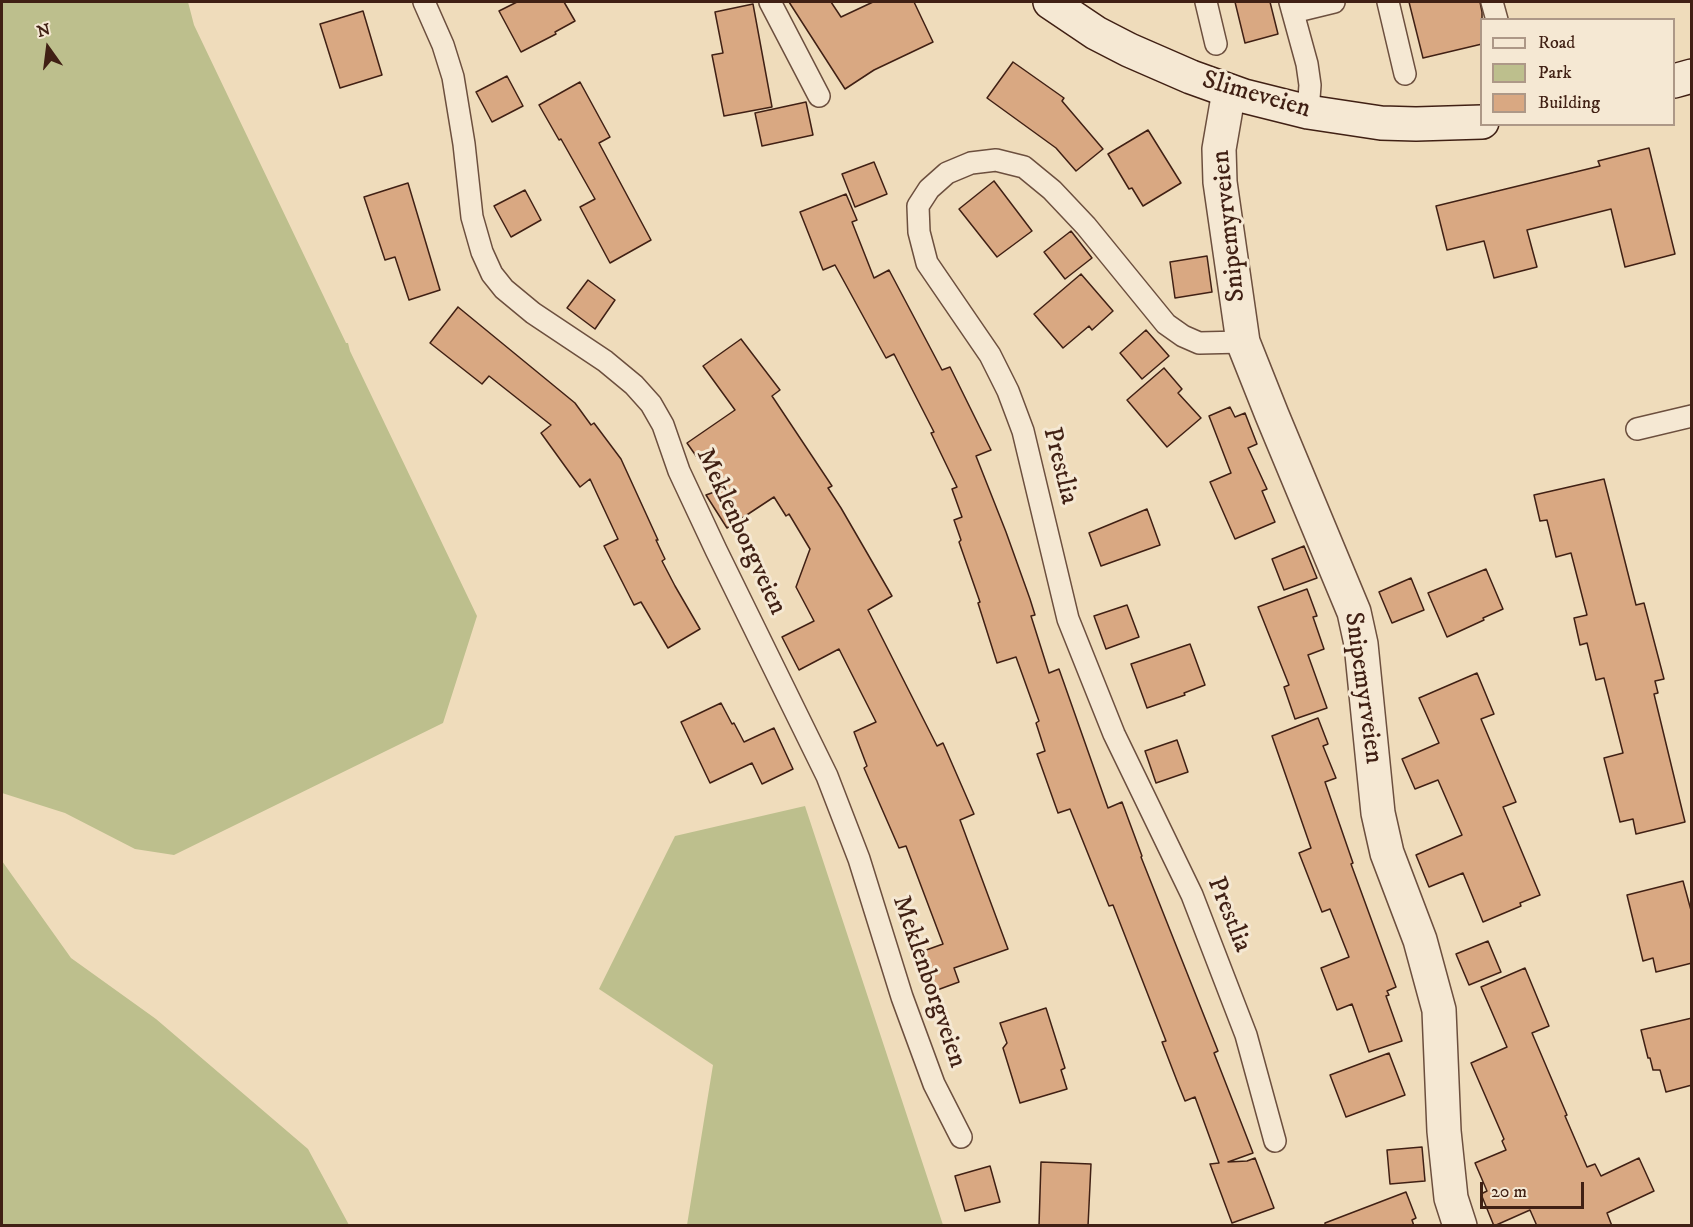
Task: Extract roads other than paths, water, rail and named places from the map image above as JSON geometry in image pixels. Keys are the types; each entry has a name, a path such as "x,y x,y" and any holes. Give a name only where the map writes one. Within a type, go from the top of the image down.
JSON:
{"street":[{"name":"Slimeveien","path":"1050,2 1096,33 1128,50 1229,91 1308,112 1381,123 1480,122"},
{"path":"1675,81 1692,76"},
{"name":"Snipemyrveien","path":"1229,91 1219,149 1220,182 1243,342 1354,612 1361,644 1380,823 1387,853 1420,940 1439,1011 1444,1131 1451,1198 1460,1226"}],"lane":[{"name":"Meklenborgveien","path":"424,2 443,45 453,77 464,144 472,217 482,252 492,274 504,289 533,313 605,361 634,386 651,404 663,425 679,471 827,776 858,859 906,1008 934,1084 961,1137"},
{"path":"770,2 819,96"},
{"path":"1206,2 1216,44"},
{"path":"1308,112 1310,85 1307,64 1291,7 1334,2"},
{"path":"1388,2 1404,74"},
{"path":"1492,2 1496,18"},
{"name":"Prestlia","path":"1243,342 1199,343 1183,336 1166,324 1086,226 1052,190 1024,167 996,159 971,163 947,173 929,189 918,206 919,232 927,263 990,355 1012,401 1023,431 1068,619 1114,734 1192,895 1246,1035 1275,1141"},
{"path":"1636,429 1692,416"}]}
